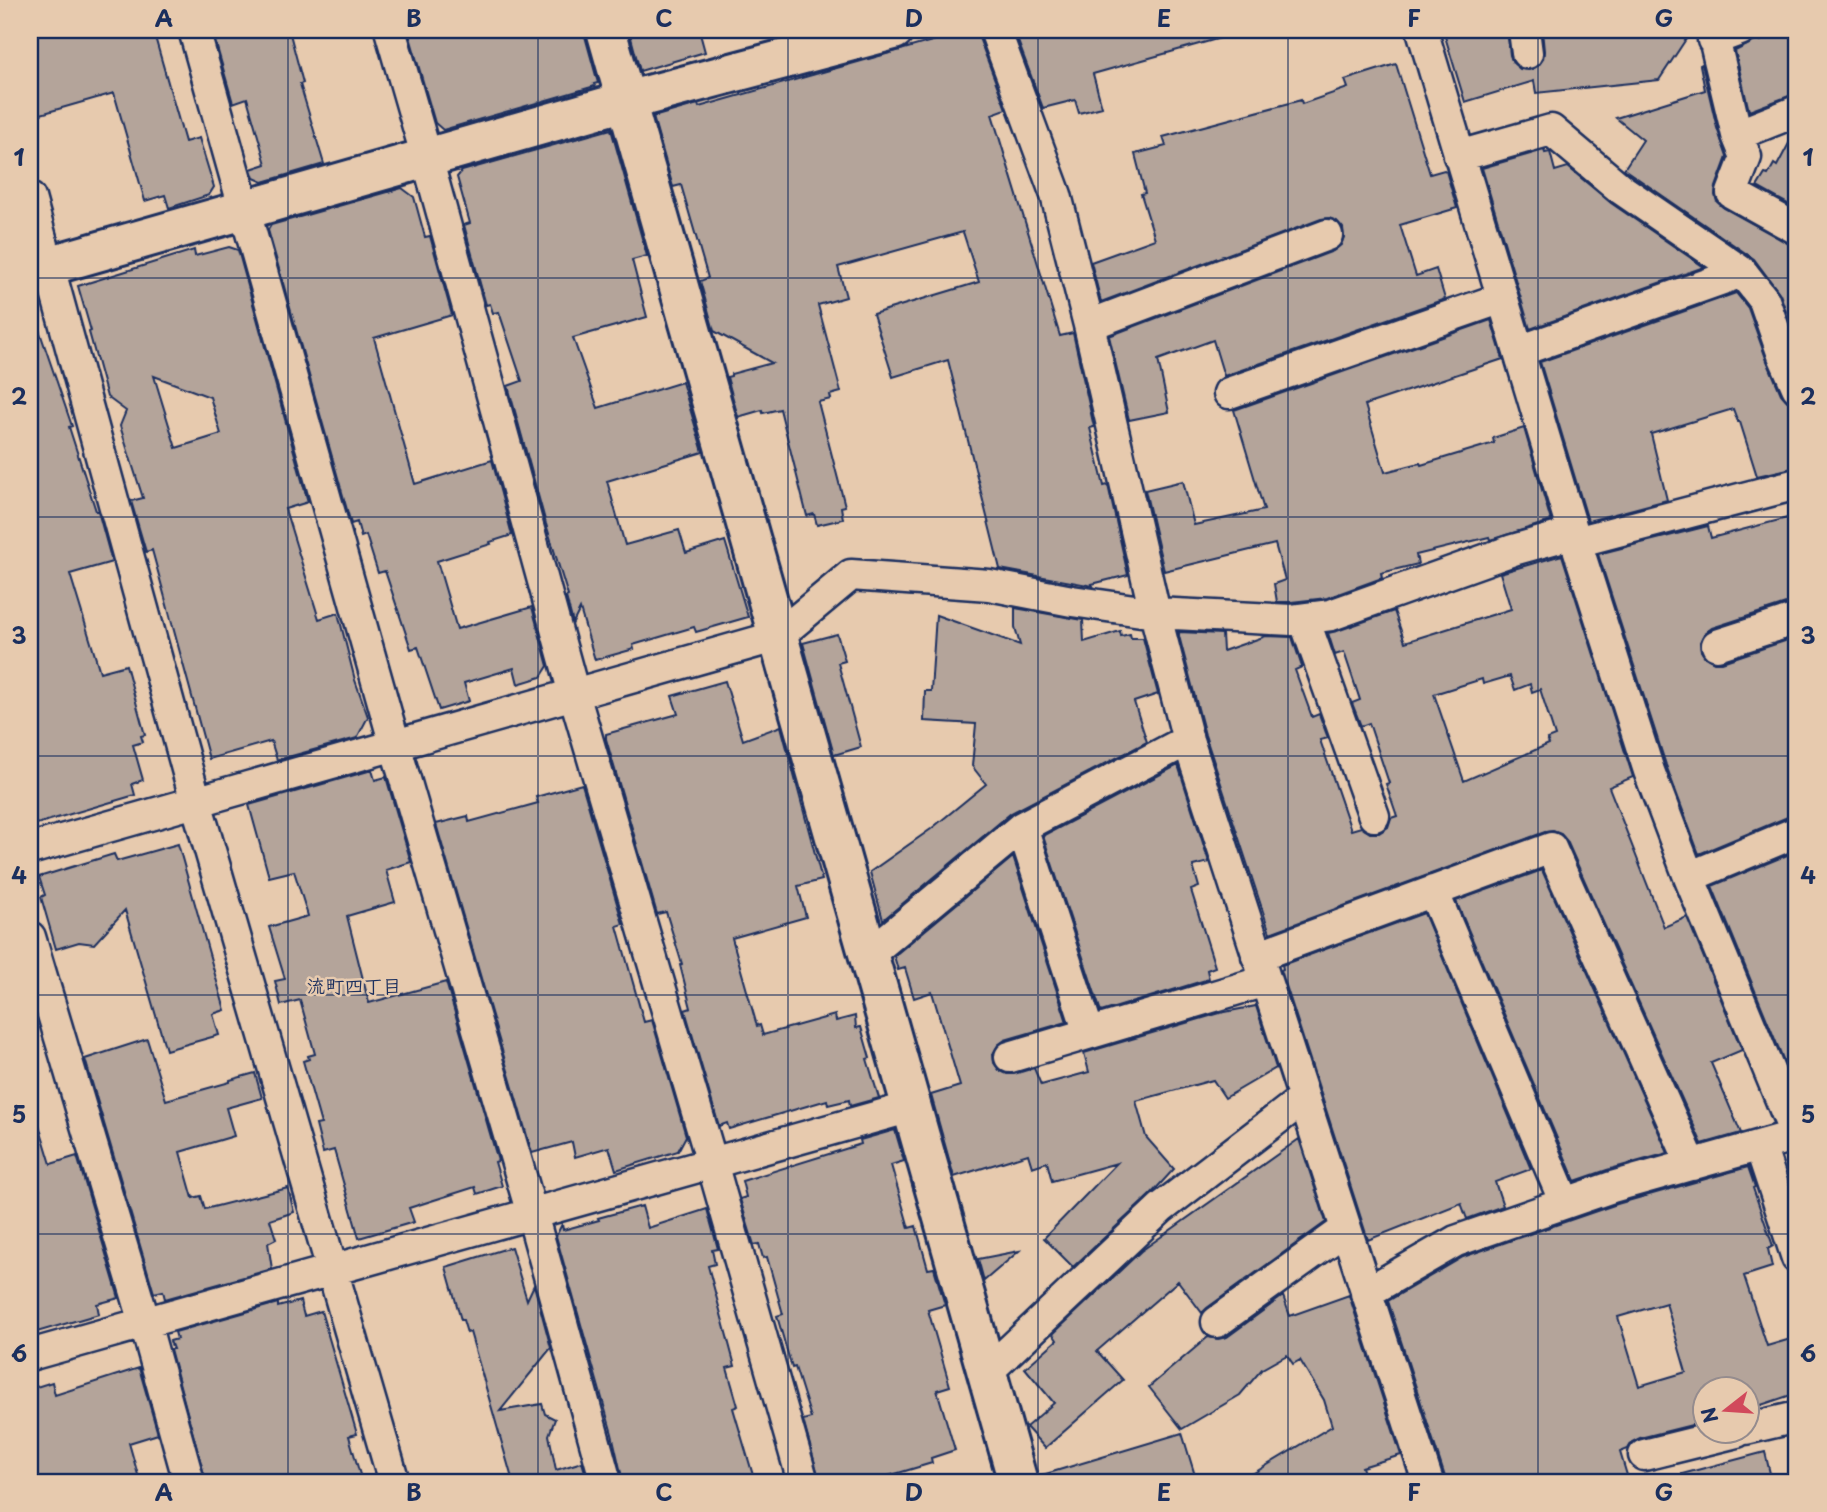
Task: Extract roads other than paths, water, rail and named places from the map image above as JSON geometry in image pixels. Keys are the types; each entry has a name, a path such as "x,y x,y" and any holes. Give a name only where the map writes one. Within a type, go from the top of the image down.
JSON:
{"street":[{"path":"194,30 606,1482"},
{"path":"390,30 574,694 803,1482"},
{"path":"606,30 1018,1482"},
{"path":"39,268 626,101 894,30"},
{"path":"995,30 1056,195 1090,325 1155,613 1188,740 1428,1482"},
{"path":"1366,1293 1456,1241 1612,1187 1796,1136 1689,877 1649,771 1575,538 1422,30"},
{"path":"1722,33 1737,135 1746,158 1731,193 1797,229"},
{"path":"1737,135 1797,111"},
{"path":"1459,156 1551,131 1621,189 1742,272 1764,300 1790,344 1797,387"},
{"path":"30,198 39,268 394,1482"},
{"path":"1090,325 1327,235"},
{"path":"1518,351 1742,272"},
{"path":"1229,393 1502,298"},
{"path":"30,849 778,636 851,575 989,585 1155,613 1304,619 1331,615 1513,550 1575,538 1797,484"},
{"path":"1304,619 1374,816"},
{"path":"1717,645 1797,619"},
{"path":"868,955 1022,827 1188,740"},
{"path":"1022,827 1089,1033"},
{"path":"1689,877 1797,832"},
{"path":"1010,1058 1089,1033 1261,969 1433,891 1551,848 1692,1164"},
{"path":"1433,891 1565,1203"},
{"path":"30,937 145,1323 189,1482"},
{"path":"986,1373 1161,1208 1303,1099"},
{"path":"30,1355 911,1107"},
{"path":"1760,1146 1797,1258"},
{"path":"1217,1322 1346,1229"},
{"path":"1760,1426 1797,1417"},
{"path":"1644,1454 1690,1443"}],"district":[{"name":"流町四丁目","path":"354,985"}]}
